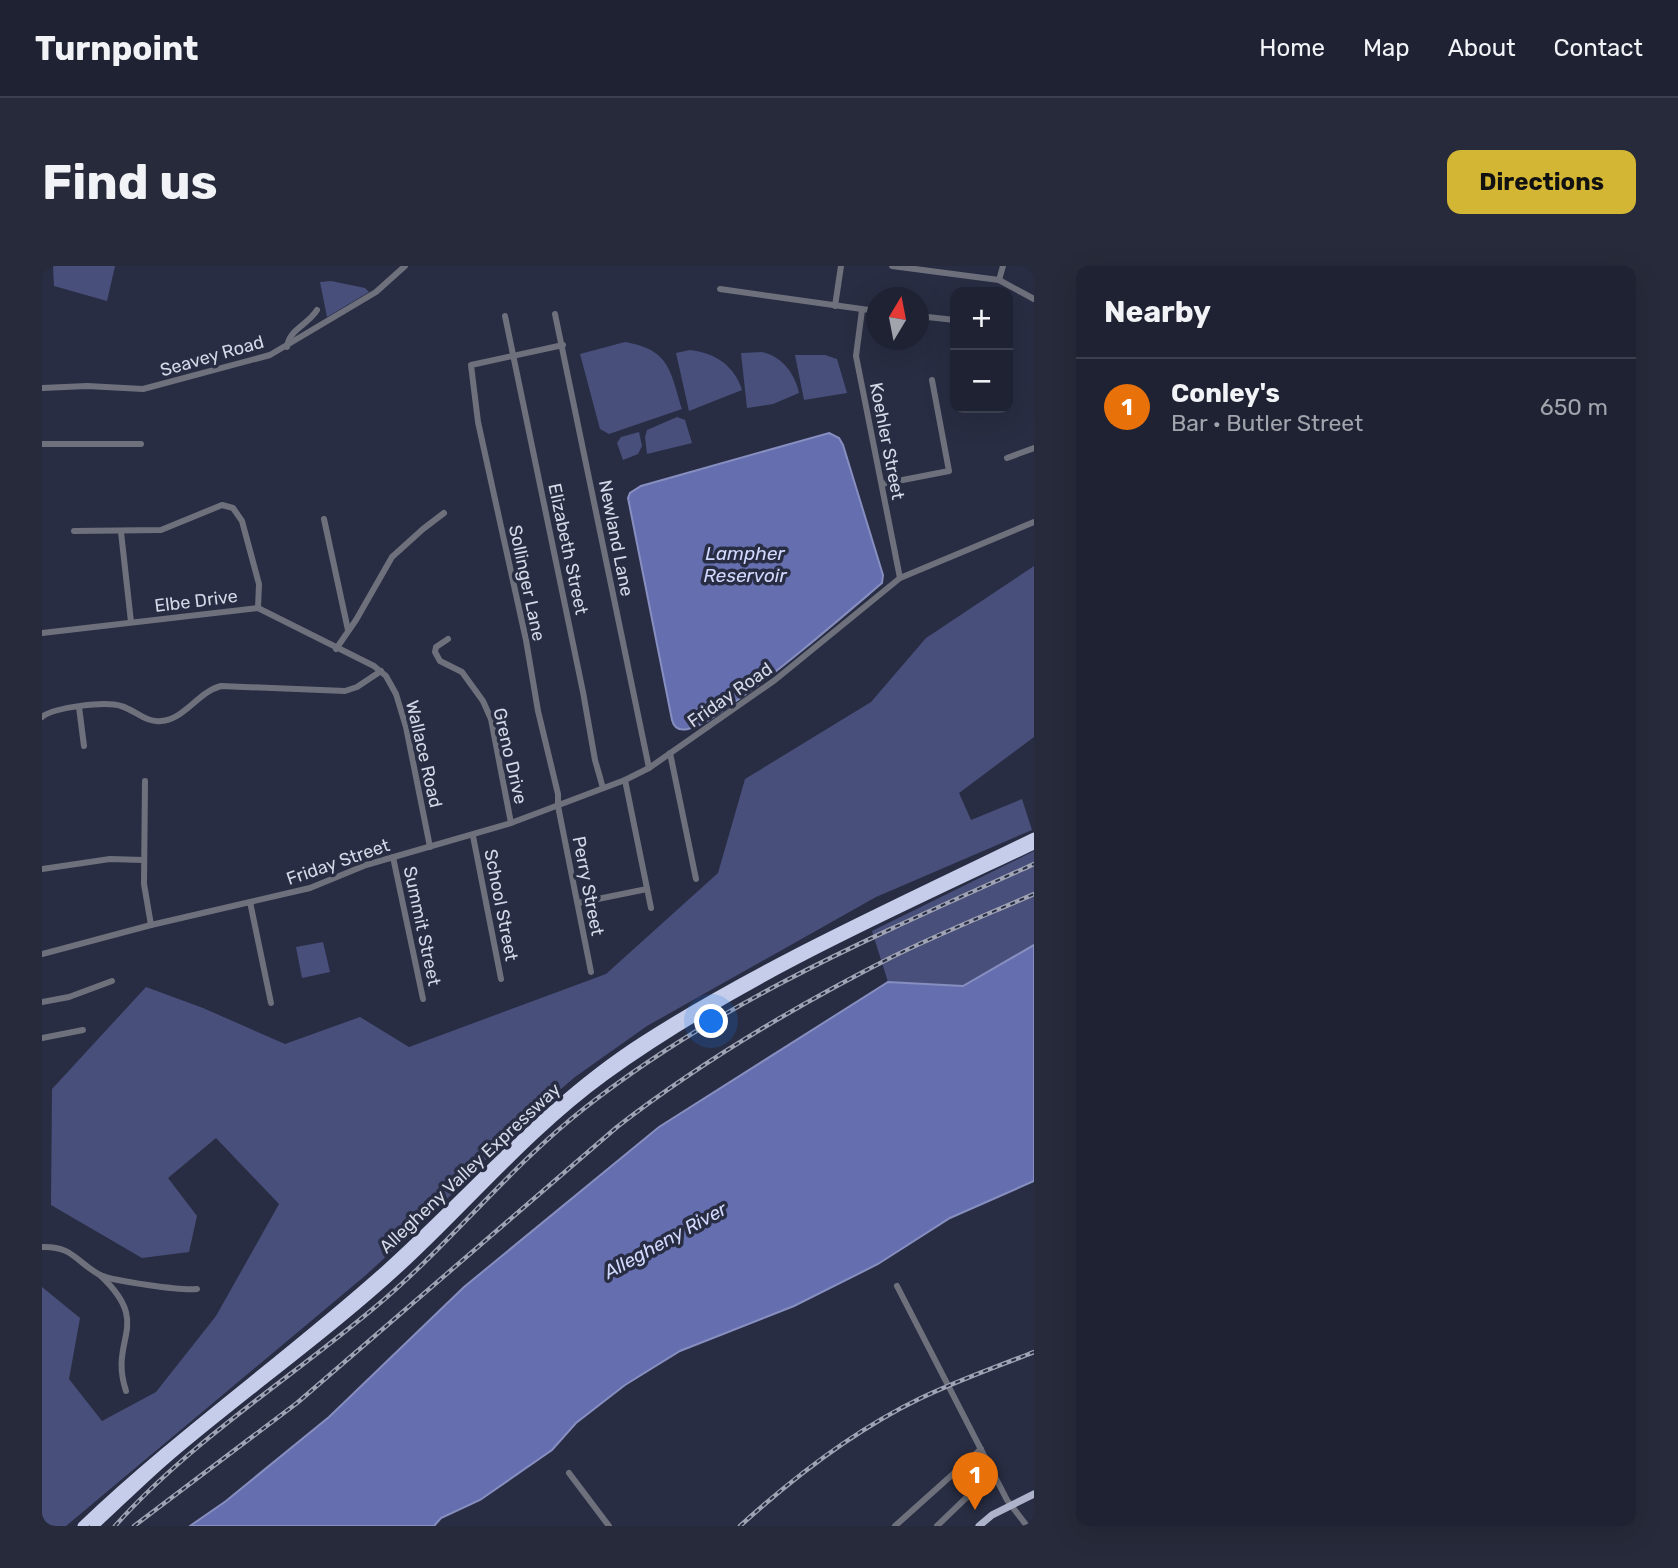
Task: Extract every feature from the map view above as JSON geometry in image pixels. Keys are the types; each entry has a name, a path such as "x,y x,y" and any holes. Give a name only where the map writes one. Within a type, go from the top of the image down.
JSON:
{"highway":[{"name":"Allegheny Valley Expressway","path":"82,1526 132,1479 359,1294 528,1130 609,1064 642,1041 784,958 1034,837"},
{"name":"Allegheny Valley Expressway","path":"94,1526 163,1462 320,1336 406,1262 530,1138 603,1077 667,1035 792,962 1034,845"},
{"path":"73,1526 132,1479"}],"main road":[{"path":"979,1526 984,1520 1034,1494"}],"street":[{"name":"Seavey Road","path":"42,388 87,386 143,389 270,355 376,292 405,266"},
{"path":"835,306 841,266"},
{"path":"892,266 999,280 1034,299"},
{"path":"999,280 1003,266"},
{"path":"720,289 866,310"},
{"path":"287,347 291,334 312,318 317,310"},
{"name":"Koehler Street","path":"862,310 856,356 901,578"},
{"name":"Newland Lane","path":"555,314 649,768"},
{"name":"Elizabeth Street","path":"505,316 595,760 603,788"},
{"path":"929,317 950,319"},
{"path":"514,355 563,345"},
{"name":"Sollinger Lane","path":"514,355 471,365 478,422 526,640 538,711 558,794 558,806"},
{"path":"881,484 949,471 932,380"},
{"path":"42,444 141,444"},
{"path":"1007,458 1034,448"},
{"path":"74,531 161,530 214,506 233,508 240,516 258,584 258,608"},
{"path":"336,649 392,557 444,513"},
{"path":"324,519 348,630"},
{"name":"Friday Road","path":"558,806 649,768 775,680 901,578 1034,522"},
{"path":"121,531 131,622"},
{"name":"Elbe Drive","path":"42,633 258,608 381,671"},
{"name":"Greno Drive","path":"448,639 436,647 435,652 440,661 462,672 483,701 491,719 511,823"},
{"path":"42,717 52,711 113,704 160,722 171,719 209,690 220,686 345,691 357,687 381,671"},
{"name":"Wallace Road","path":"381,671 391,682 406,727 430,847"},
{"path":"79,707 84,746"},
{"path":"670,753 696,879"},
{"path":"625,780 651,908"},
{"path":"145,781 145,888 151,925"},
{"name":"Friday Street","path":"42,954 310,888 350,871 473,835 558,806"},
{"name":"Perry Street","path":"558,806 592,972"},
{"name":"School Street","path":"473,835 501,979"},
{"name":"Summit Street","path":"393,858 423,999"},
{"path":"42,869 110,859 144,860"},
{"path":"578,903 647,889"},
{"path":"250,902 271,1003"},
{"path":"42,1002 69,997 112,981"},
{"path":"42,1038 83,1030"},
{"path":"42,1247 68,1251 100,1275 122,1300 129,1327 121,1357 126,1391"},
{"path":"100,1275 197,1289"},
{"path":"897,1286 1011,1506 1027,1526"},
{"path":"895,1526 981,1449"},
{"path":"569,1473 609,1526"},
{"path":"937,1526 967,1497"}],"shaded area":[{"path":"53,266 115,266 107,301 54,286"},
{"path":"331,281 365,288 369,292 327,317 320,282"},
{"path":"625,342 651,350 660,356 671,373 682,409 609,434 600,429 580,354"},
{"path":"690,350 715,357 729,367 742,390 689,411 676,353"},
{"path":"762,352 776,357 786,367 799,393 773,404 747,408 741,353"},
{"path":"795,355 825,355 837,359 847,393 804,400"},
{"path":"677,417 685,420 692,443 647,454 647,430"},
{"path":"639,432 642,446 638,454 623,460 617,443 621,437"},
{"path":"1034,566 1034,737 959,793 971,820 1022,799 1032,830 876,897 647,1026 575,1077 525,1120 427,1219 366,1275 66,1526 42,1526 42,1287 80,1318 69,1379 102,1421 156,1392 216,1316 279,1204 216,1138 168,1178 197,1216 189,1252 142,1258 51,1205 52,1089 146,987 203,1008 285,1044 360,1017 409,1047 606,974 718,873 745,779 871,702 926,638"},
{"path":"1034,851 1034,945 963,986 888,982 872,931"},
{"path":"323,942 330,972 302,978 296,947"}],"water":[{"name":"Lampher Reservoir","path":"829,433 839,438 843,445 883,575 882,583 794,657 721,712 695,727 685,730 677,728 672,720 628,498 630,493 641,486"},
{"name":"Allegheny River","path":"1034,945 1034,1181 950,1218 878,1264 794,1306 680,1351 625,1385 576,1423 552,1450 480,1500 441,1518 434,1526 190,1526 226,1501 329,1417 464,1287 659,1127 888,982 963,986"}],"railway":[{"path":"115,1526 144,1495 207,1439 341,1335 401,1284 558,1130 638,1069 691,1034 802,972 1034,864"},
{"path":"134,1526 297,1403 617,1127 649,1103 749,1037 853,977 924,942 1034,894"},
{"path":"740,1526 803,1473 871,1425 933,1392 1034,1352"}],"place":[{"name":"Conley's","path":"975,1510"}]}
